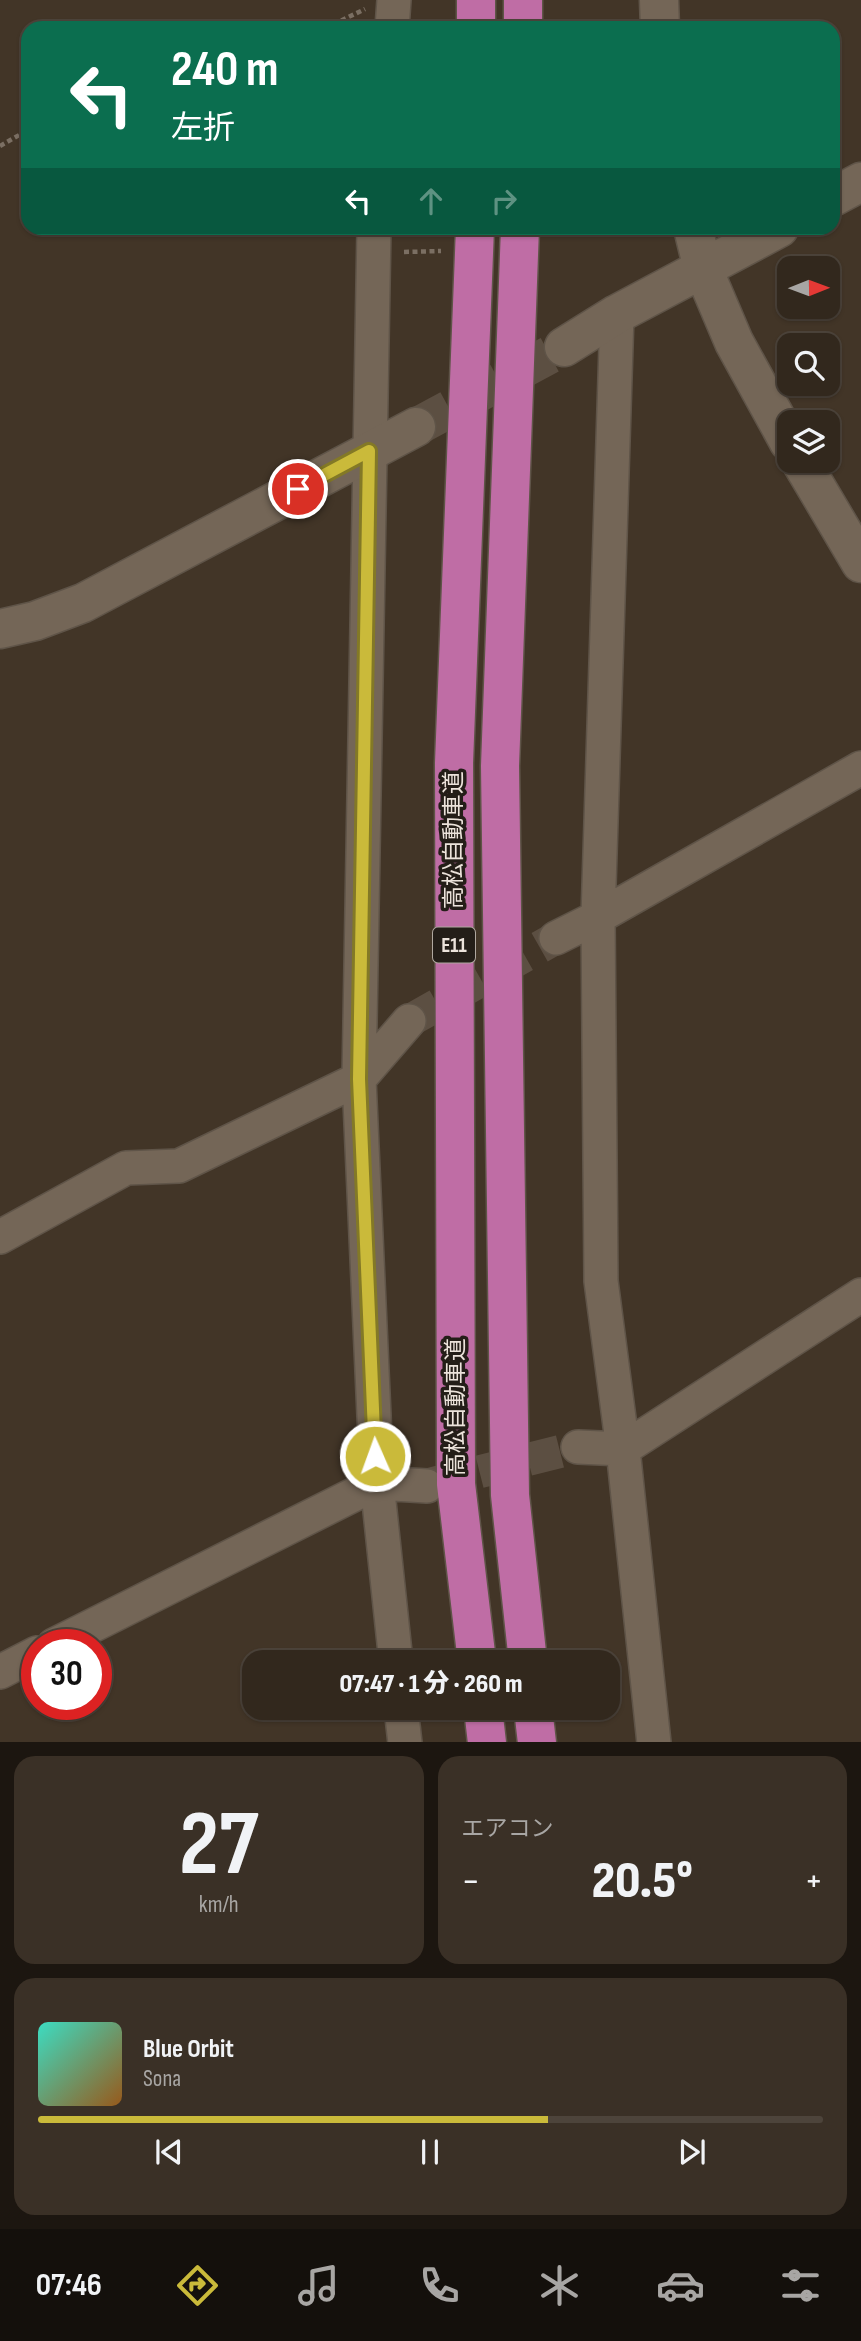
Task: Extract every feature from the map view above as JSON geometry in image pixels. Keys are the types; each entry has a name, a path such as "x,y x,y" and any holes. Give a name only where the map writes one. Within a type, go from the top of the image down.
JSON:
{"highway":[{"path":"476,0 476,21"},
{"path":"523,0 523,21"},
{"name":"高松自動車道","path":"475,235 454,791 456,1484 476,1650"},
{"name":"高松自動車道","path":"520,235 500,766 510,1495 527,1650"},
{"path":"484,1720 487,1742"},
{"path":"534,1720 537,1742"}],"street":[{"path":"659,0 660,21"},
{"path":"840,193 861,182"},
{"path":"695,235 703,269 734,342 777,420"},
{"path":"564,347 617,314 766,235"},
{"path":"373,240 359,1079 377,1483 395,1650"},
{"path":"617,314 598,917 601,1281 623,1449 654,1742"},
{"path":"0,629 35,621 83,603 416,427"},
{"path":"808,473 861,563"},
{"path":"556,938 598,917 861,768"},
{"path":"0,1237 126,1168 179,1167 359,1079 410,1021"},
{"path":"578,1447 623,1449 861,1295"},
{"path":"86,1629 377,1483 427,1486"},
{"path":"0,1672 21,1661"},
{"path":"402,1720 405,1742"}],"path":[{"path":"351,21 386,11"},
{"path":"0,146 21,134"},
{"path":"373,240 441,251"}],"tunnel":[{"path":"416,427 564,347"},
{"path":"409,1021 556,938"},
{"path":"431,1484 578,1447"}],"route":[{"path":"298,489 369,451 359,1079 375,1456"}]}
